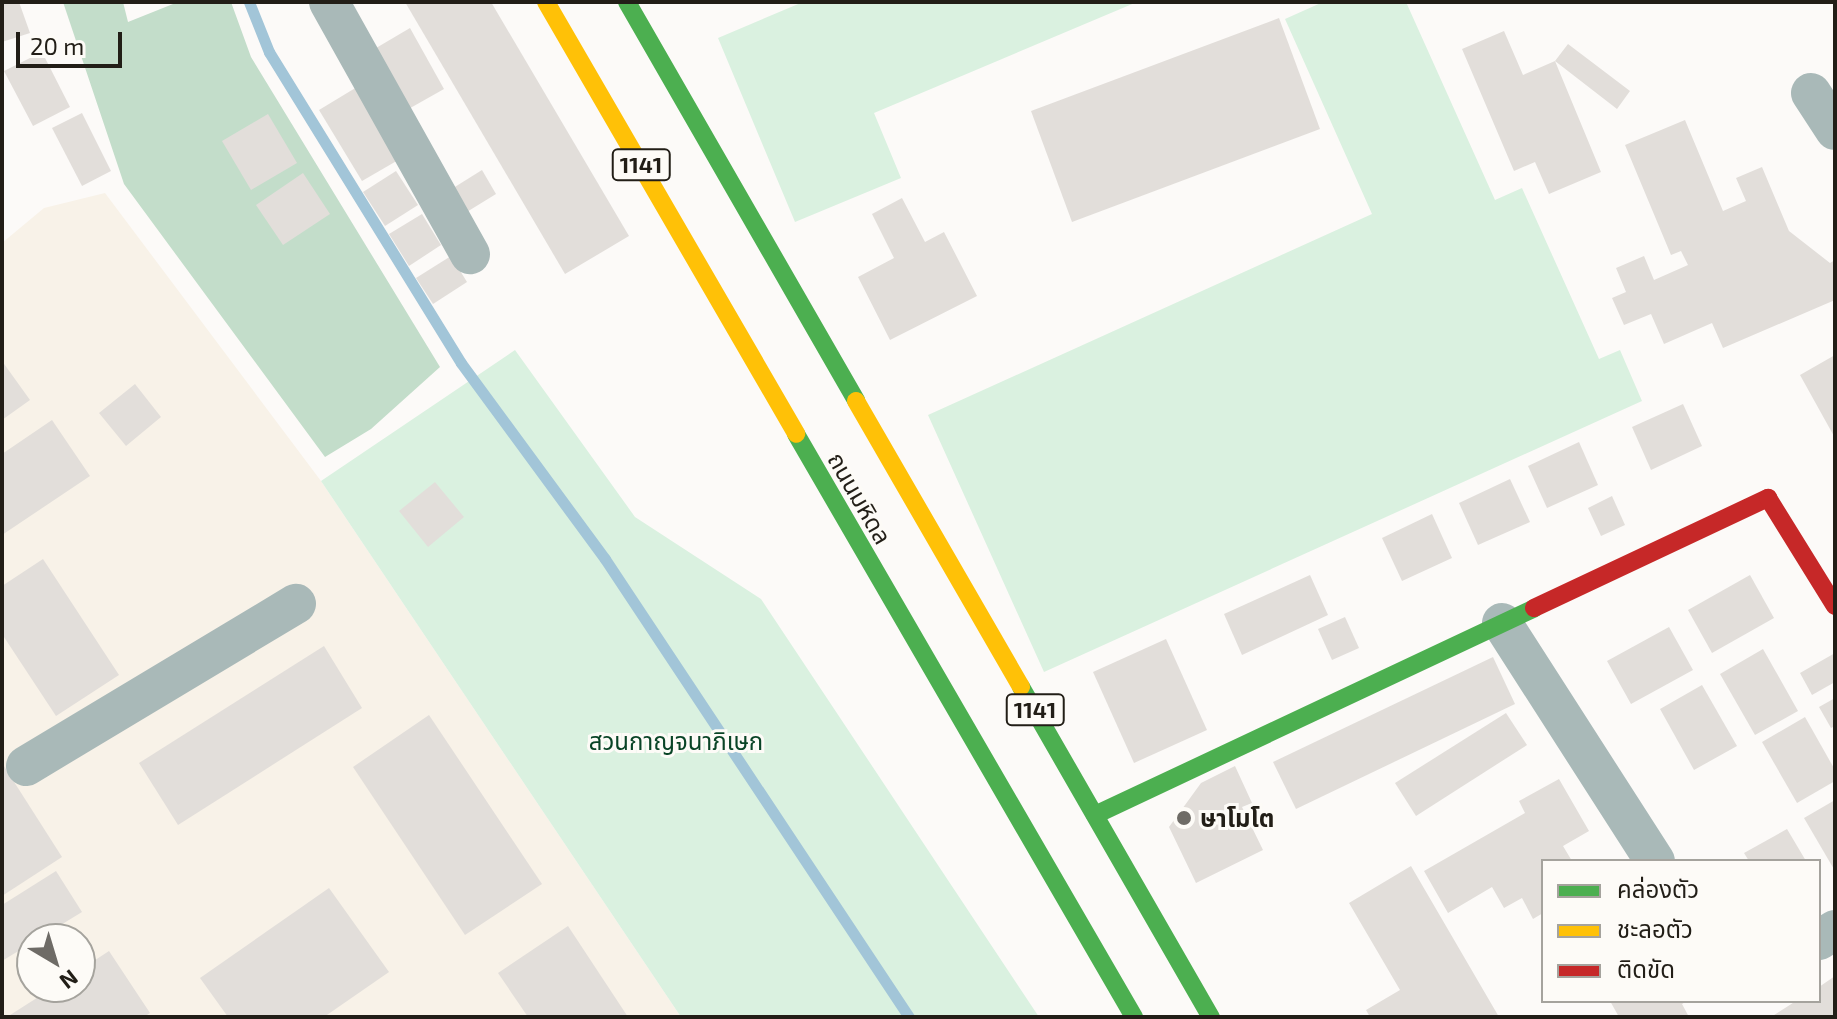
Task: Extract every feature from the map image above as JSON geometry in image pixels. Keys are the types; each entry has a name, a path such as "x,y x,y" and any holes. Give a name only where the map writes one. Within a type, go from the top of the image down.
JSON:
{"main road":[{"name":"ถนนมหิดล","path":"546,2 1134,1017"},
{"name":"ถนนมหิดล","path":"627,2 788,300 1095,815 1211,1017"},
{"path":"734,330 758,316"},
{"path":"1095,815 1768,498 1835,606"}],"street":[{"path":"329,2 470,254"},
{"path":"1811,93 1835,130"},
{"path":"26,766 296,604"},
{"path":"1502,623 1654,859"}],"shaded area":[{"path":"105,193 321,481 681,1017 2,1017 2,243 44,208"}],"green space":[{"path":"63,2 123,2 128,22 178,2 231,2 251,57 440,367 371,429 325,457 124,184"},
{"path":"803,2 1137,2 874,113 901,178 795,222 718,38"},
{"path":"1323,2 1406,2 1495,200 1522,188 1599,359 1620,350 1642,401 1044,672 928,415 1372,214 1285,19"},
{"name":"สวนกาญจนาภิเษก","path":"515,350 635,517 761,599 1039,1017 681,1017 321,481"}],"building":[{"path":"2,2 19,2 30,33 2,42"},
{"path":"405,2 491,2 629,236 565,274"},
{"path":"1279,18 1320,129 1072,222 1031,111"},
{"path":"410,28 444,89 405,111 371,51"},
{"path":"1504,31 1523,75 1555,61 1601,172 1549,194 1535,162 1514,171 1462,49"},
{"path":"1568,44 1630,91 1617,109 1555,61"},
{"path":"42,52 70,107 33,126 4,71"},
{"path":"357,87 400,159 362,181 319,110"},
{"path":"82,113 111,171 82,186 52,128"},
{"path":"268,114 297,163 251,190 222,141"},
{"path":"1685,120 1723,211 1746,201 1736,178 1762,167 1789,231 1830,263 1835,260 1835,300 1723,348 1712,323 1664,344 1651,314 1624,325 1612,298 1626,292 1616,268 1644,256 1654,280 1688,265 1681,251 1671,255 1625,145"},
{"path":"482,170 496,194 457,218 442,195"},
{"path":"396,171 418,205 385,226 363,192"},
{"path":"303,173 330,214 283,245 256,205"},
{"path":"902,198 925,242 944,232 977,296 890,340 858,277 894,258 872,214"},
{"path":"422,214 441,245 409,266 389,234"},
{"path":"451,256 467,282 433,304 416,278"},
{"path":"1835,355 1835,438 1800,375"},
{"path":"2,361 30,400 2,420"},
{"path":"135,384 161,417 126,446 99,413"},
{"path":"1683,404 1702,446 1651,470 1632,427"},
{"path":"52,420 90,476 2,535 2,454"},
{"path":"1579,442 1598,485 1547,508 1528,466"},
{"path":"1510,479 1530,522 1478,545 1459,503"},
{"path":"435,482 464,517 428,547 399,511"},
{"path":"1612,496 1625,525 1601,536 1588,508"},
{"path":"1432,514 1452,558 1402,581 1382,538"},
{"path":"43,559 119,675 56,716 2,634 2,586"},
{"path":"1310,575 1328,615 1242,655 1224,614"},
{"path":"1750,575 1774,618 1712,653 1688,610"},
{"path":"1345,617 1359,648 1332,660 1318,629"},
{"path":"1669,627 1693,670 1631,704 1607,661"},
{"path":"1166,639 1207,730 1134,763 1093,672"},
{"path":"324,646 362,708 178,825 139,763"},
{"path":"1763,649 1798,711 1755,735 1720,674"},
{"path":"1835,653 1835,682 1812,695 1800,673"},
{"path":"1493,657 1515,704 1296,809 1273,762"},
{"path":"1702,685 1737,746 1694,770 1660,709"},
{"path":"1835,698 1835,726 1831,728 1819,707"},
{"path":"1506,713 1527,745 1416,816 1395,783"},
{"path":"429,715 542,884 465,935 353,767"},
{"path":"1805,717 1835,770 1835,781 1797,803 1762,742"},
{"path":"2,763 62,857 2,896"},
{"path":"1235,766 1252,803 1242,807 1263,850 1196,883 1169,827 1201,783"},
{"path":"1559,779 1589,831 1563,846 1571,859 1541,859 1541,914 1533,919 1522,898 1504,908 1492,887 1448,913 1424,871 1525,813 1519,801"},
{"path":"1835,800 1835,871 1804,818"},
{"path":"1787,829 1805,859 1748,859 1744,853"},
{"path":"1411,866 1499,1017 1370,1017 1366,1010 1400,990 1349,903"},
{"path":"56,871 82,912 64,923 16,923 16,952 2,961 2,905"},
{"path":"329,888 389,972 324,1017 228,1017 200,978"},
{"path":"568,926 628,1017 528,1017 498,973"},
{"path":"109,951 150,1013 144,1017 7,1017 29,1003 96,1003 96,960"},
{"path":"1835,976 1835,1017 1771,1017 1793,1003 1821,1003 1821,986"},
{"path":"1611,1003 1684,1003 1689,1017 1619,1017"}],"waterway":[{"path":"249,2 269,52 461,363 605,559 909,1017"}],"traffic: fast":[{"path":"627,2 856,401"},
{"path":"796,434 1134,1017"},
{"path":"1095,815 1534,608"},
{"path":"1021,687 1211,1017"}],"traffic: slow":[{"path":"546,2 796,434"},
{"path":"856,401 1021,687"}],"traffic: jam":[{"path":"1534,608 1768,498 1835,606"}],"place":[{"name":"ษาโมโต","path":"1184,818"}]}
